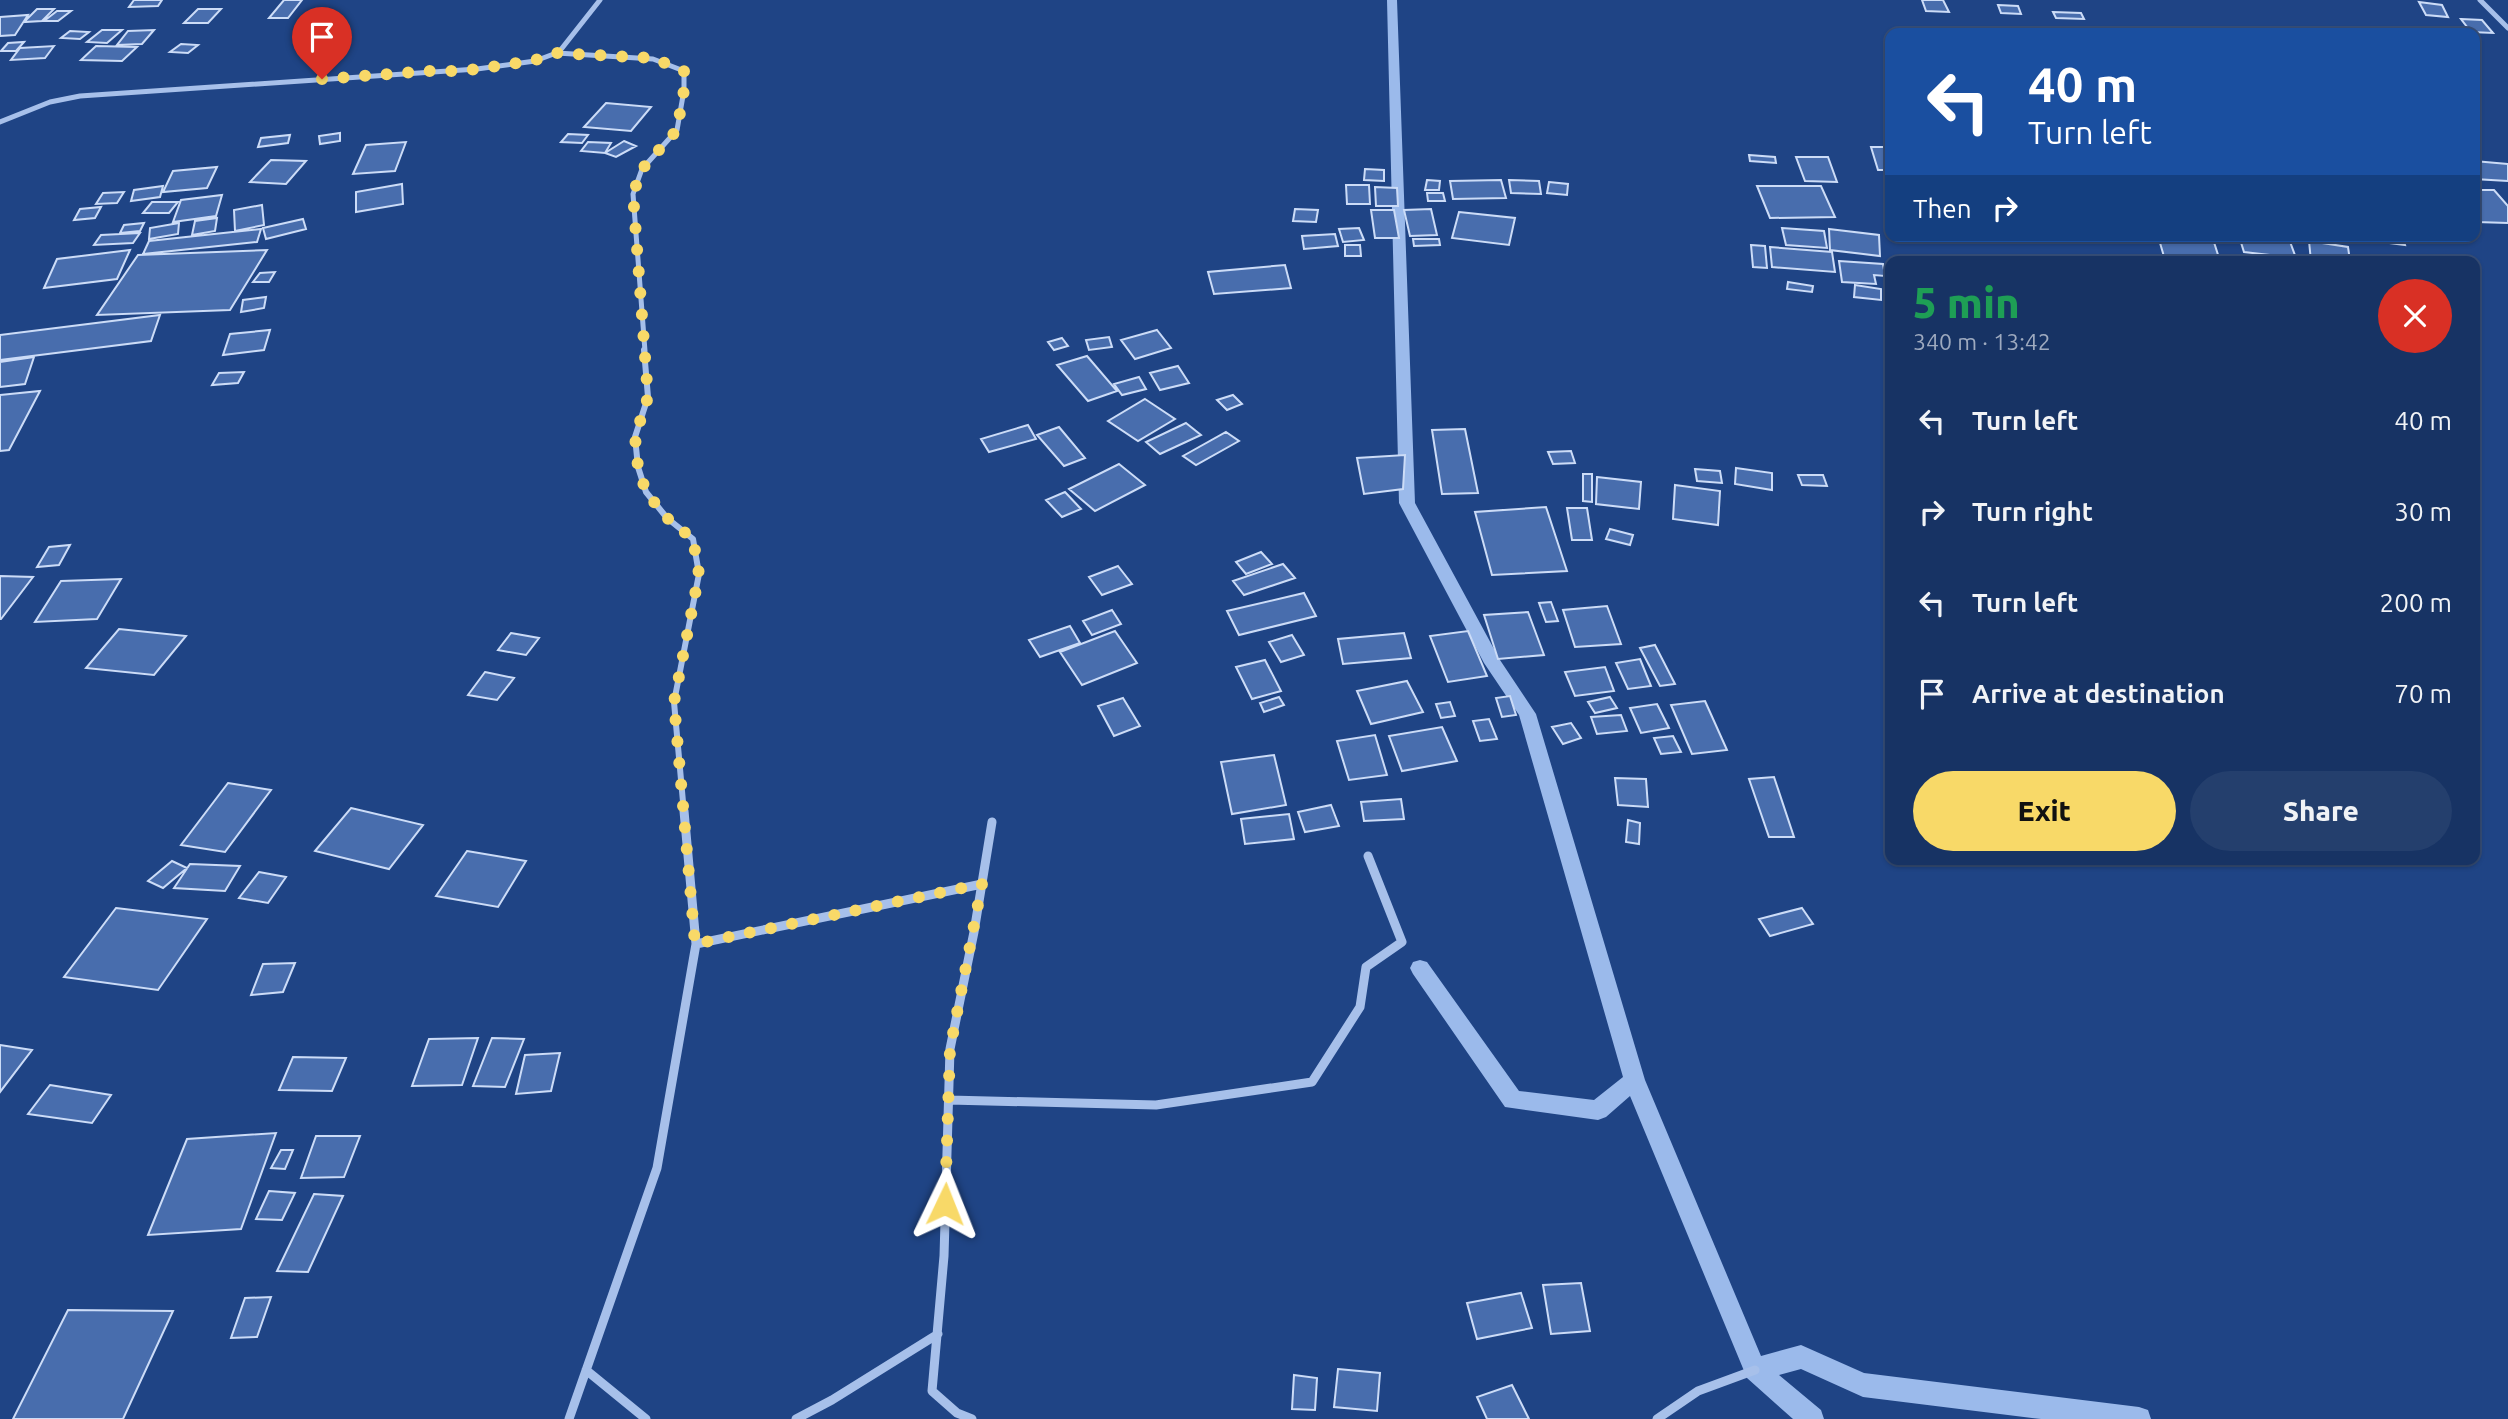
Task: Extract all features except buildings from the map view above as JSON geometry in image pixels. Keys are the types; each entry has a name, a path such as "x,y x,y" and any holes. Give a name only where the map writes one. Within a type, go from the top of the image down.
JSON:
{"street":[{"path":"557,53 600,0"},
{"path":"2480,0 2508,29"},
{"path":"0,122 50,102 80,96 462,71 532,61 557,53 653,58 684,71 684,90 677,130 642,169 633,194 648,397 635,437 638,467 646,492 667,518 693,539 699,574 674,702 695,944 657,1168 569,1419"},
{"path":"972,1419 957,1413 932,1391 944,1256 950,1049 992,822"},
{"path":"949,1100 1156,1105 1312,1082 1360,1007 1366,967 1402,942 1368,856"},
{"path":"695,944 982,884"},
{"path":"796,1419 832,1400 938,1334"},
{"path":"586,1370 646,1419"},
{"path":"1657,1419 1698,1391 1755,1370"}],"waterway":[{"path":"1392,0 1407,503 1493,663 1527,714 1634,1080"},
{"path":"1420,968 1513,1100 1598,1110 1634,1080"},
{"path":"1634,1080 1755,1370"},
{"path":"1755,1370 1801,1357 1863,1385 2139,1419"},
{"path":"1755,1370 1812,1419"}],"route":[{"path":"322,79 462,71 532,61 557,53 653,58 684,71 684,90 677,130 642,169 633,194 648,397 635,437 638,467 646,492 667,518 693,539 699,574 674,702 695,944 982,884 950,1049 945,1204"}]}
